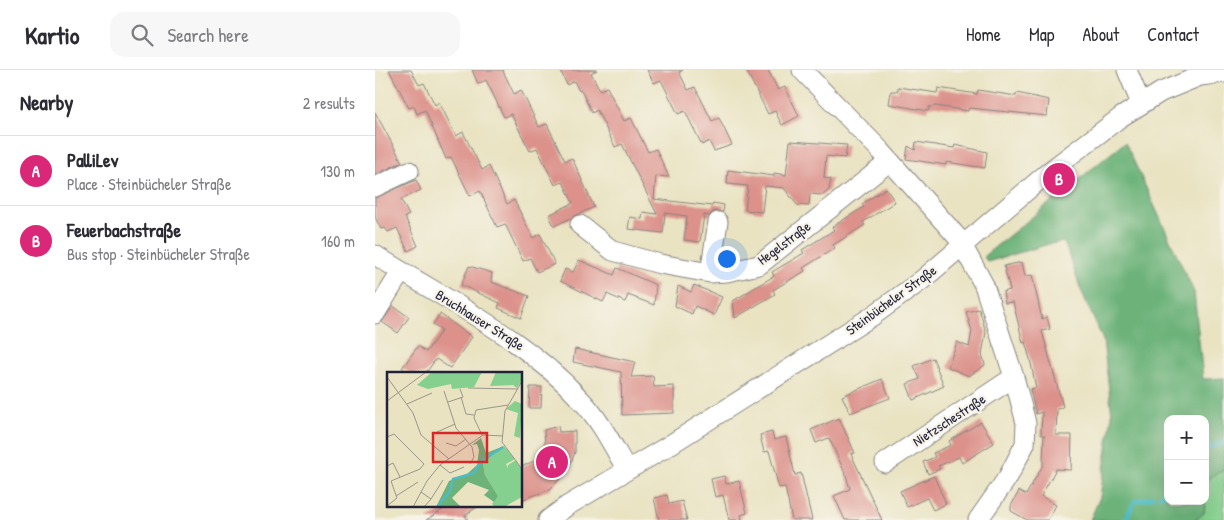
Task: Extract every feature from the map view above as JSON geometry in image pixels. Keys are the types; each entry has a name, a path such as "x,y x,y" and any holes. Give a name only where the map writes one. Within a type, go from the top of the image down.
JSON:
{"street":[{"path":"802,70 890,161 963,244 983,285 1014,377 1026,423 1025,444 1008,477 978,520"},
{"path":"1127,70 1141,104"},
{"name":"Steinbücheler Straße","path":"548,520 567,506 871,317 922,280 1059,164 1141,104 1161,92 1200,76 1224,73"},
{"name":"Hegelstraße","path":"580,225 613,251 660,264 710,273 727,272 759,265 890,161"},
{"path":"375,187 409,171"},
{"path":"710,273 718,222"},
{"name":"Bruchhauser Straße","path":"375,255 528,350 558,375 583,401 604,429 627,470"},
{"path":"375,314 401,272"},
{"name":"Nietzschestraße","path":"885,462 1014,377"}],"green space":[{"path":"1125,142 1194,292 1203,379 1224,378 1224,469 1209,478 1209,415 1164,415 1164,505 1205,505 1204,513 1195,520 1090,520 1100,497 1112,415 1103,340 1081,290 1064,242 1049,244 987,262 984,256"},
{"path":"1224,469 1224,520 1195,520 1204,513 1205,505 1209,505 1209,478"}],"building":[{"path":"389,70 411,70 419,85 424,83 435,105 439,102 456,136 463,132 482,170 489,166 507,204 514,200 533,238 540,234 555,264 537,272 530,258 523,261 505,224 497,227 480,191 470,196 451,157 446,159 425,110 417,114 414,106 409,108"},
{"path":"472,70 504,70 514,94 521,90 539,127 547,124 565,161 572,158 594,207 554,226 549,215 573,203 563,182 555,185 537,148 530,151 511,114 504,117 486,80 478,84"},
{"path":"560,70 597,70 591,73 600,90 607,87 624,121 631,118 648,152 656,149 669,177 656,176 654,199 712,206 713,203 724,205 723,212 714,211 709,216 704,215 700,242 684,240 687,216 665,213 663,233 628,229 630,217 642,219 643,212 657,214 622,144 615,147 597,110 592,113 581,90 579,91 574,81 567,85"},
{"path":"647,70 683,70 679,72 688,90 695,87 712,121 719,118 732,145 714,151 709,141 702,145 685,111 678,114 661,80 654,83"},
{"path":"746,70 768,70 778,90 785,87 799,116 782,125 775,111 768,114"},
{"path":"898,87 937,93 938,88 977,94 978,90 1016,96 1017,93 1049,100 1047,116 969,108 968,111 936,106 929,107 928,111 889,104 891,91 898,91"},
{"path":"375,112 402,162 375,175"},
{"path":"790,141 847,145 845,158 826,156 824,178 831,179 829,190 823,195 810,194 809,206 797,205 784,188 765,186 762,212 745,210 748,186 727,184 728,170 774,176 774,173 786,175"},
{"path":"916,142 954,148 955,145 987,152 985,168 946,162 946,165 906,159 908,146 915,150"},
{"path":"416,180 421,190 401,200 409,215 405,217 418,246 408,251 397,228 388,232 385,228 381,229 375,217 375,198"},
{"path":"886,188 895,202 863,222 865,225 833,245 835,248 803,268 805,271 773,290 775,294 735,318 733,301 774,276 772,272 804,253 802,250 834,230 832,227 864,207 862,204"},
{"path":"579,260 614,275 617,268 656,285 654,305 628,295 625,302 607,294 603,302 560,281 565,269 573,272"},
{"path":"1022,262 1025,276 1032,275 1042,319 1047,317 1050,329 1042,331 1063,407 1057,409 1056,435 1072,435 1071,470 1056,469 1041,496 1056,505 1048,520 1027,520 1011,511 1011,506 1019,491 1026,495 1043,465 1044,435 1041,435 1042,412 1036,414 1030,389 1036,388 1030,359 1025,342 1023,343 1013,302 1005,303 1003,292 1010,290 1004,266"},
{"path":"469,266 492,273 491,282 529,296 521,318 498,308 500,303 461,285"},
{"path":"694,285 722,297 714,315 695,306 692,314 675,306 678,286 691,292"},
{"path":"393,306 409,317 398,333 382,322"},
{"path":"979,309 986,332 982,354 985,365 969,376 948,367 957,342 969,347 972,331 966,312"},
{"path":"440,314 472,337 450,368 436,359 426,372 408,372 402,368 418,346 426,352 442,330 433,324"},
{"path":"575,349 635,362 631,377 653,376 654,387 674,386 674,413 622,415 621,372 573,362"},
{"path":"933,358 944,386 913,400 907,384 920,379 914,366"},
{"path":"882,379 890,398 850,413 842,396"},
{"path":"530,387 542,387 541,408 529,408"},
{"path":"839,418 855,453 851,454 882,520 845,520 834,496 850,489 846,475 829,438 816,443 811,430"},
{"path":"981,422 994,443 962,463 959,457 938,466 940,469 928,474 923,462 935,457 933,453 951,445 949,441"},
{"path":"558,426 559,432 575,431 575,452 568,471 549,490 523,499 523,466 534,461 542,452 545,442 544,430"},
{"path":"772,432 774,440 786,437 795,475 801,473 812,520 792,520 785,487 779,488 769,451 764,452 760,435"},
{"path":"724,476 726,484 739,481 747,513 741,515 742,520 729,520 723,495 715,497 711,479"},
{"path":"934,476 946,504 933,510 927,498 907,507 900,491"},
{"path":"667,495 669,504 682,501 687,520 659,520 654,498"},
{"path":"446,508 476,508 465,515 468,520 426,520"}],"waterway":[{"path":"1209,448 1224,442"},
{"path":"1160,496 1164,494"},
{"path":"1125,520 1135,501 1153,497"}],"place":[{"name":"Feuerbachstraße","path":"1059,179"},
{"name":"PalliLev","path":"552,462"}]}
